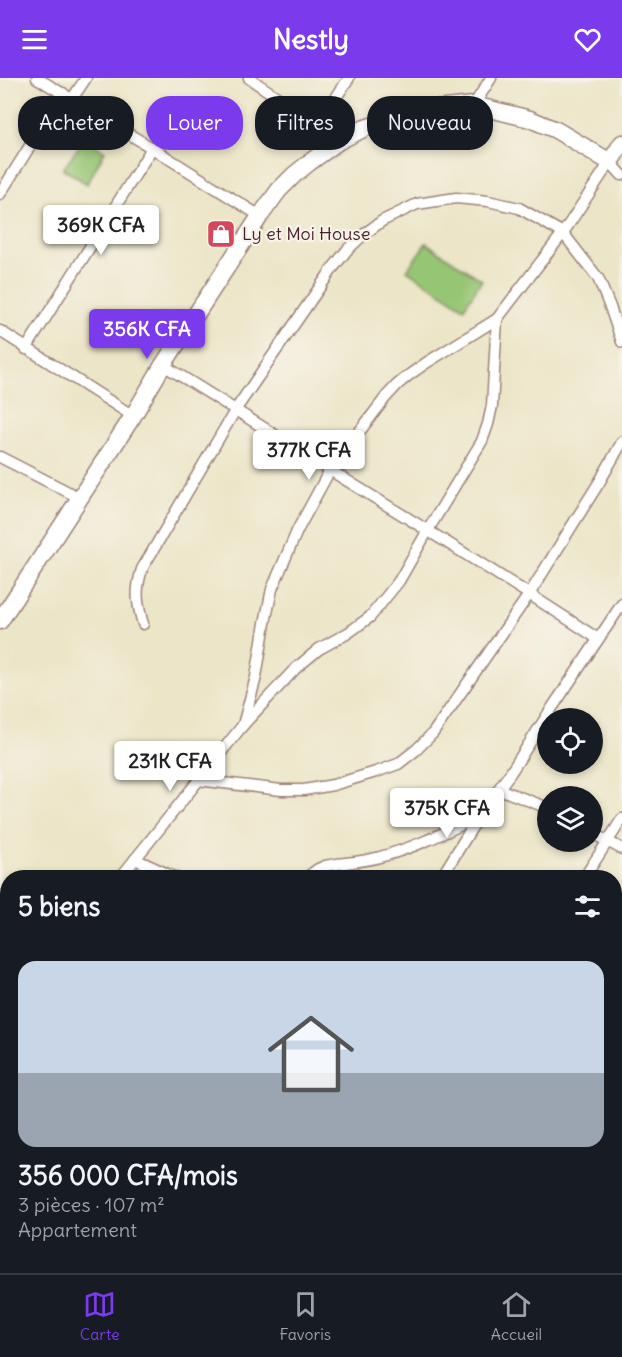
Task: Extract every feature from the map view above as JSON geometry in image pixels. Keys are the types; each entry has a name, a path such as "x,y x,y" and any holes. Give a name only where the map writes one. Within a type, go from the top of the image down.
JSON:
{"street":[{"path":"37,78 68,96 86,78"},
{"path":"249,78 275,96"},
{"path":"337,96 349,78"},
{"path":"480,96 491,78"},
{"path":"493,110 530,119 556,130 609,162 622,175"},
{"path":"243,725 256,677 273,589 298,530 330,470 397,385 497,319 563,233 622,143"},
{"path":"0,194 31,150"},
{"path":"26,348 151,150"},
{"path":"155,150 260,216"},
{"path":"0,621 260,216 279,190 294,175 327,150"},
{"path":"143,624 137,603 138,581 142,569 236,410 333,268 347,250 382,220 417,204 456,198 488,201 519,208 563,233 598,278 622,342"},
{"path":"126,870 243,725 295,669 319,649 348,633 369,616 399,581 482,441 492,406 497,319"},
{"path":"0,331 133,416"},
{"path":"163,365 530,593 598,639"},
{"path":"198,780 280,790 304,790 333,785 398,764 416,750 433,733 530,593 622,442"},
{"path":"0,457 80,498"},
{"path":"446,870 479,816 622,604"},
{"path":"499,789 537,804"},
{"path":"317,870 325,866 375,858 415,846 479,816"},
{"path":"589,870 622,819"},
{"path":"603,839 622,849"},
{"path":"135,859 159,870"}],"green space":[{"path":"76,150 105,151 87,184 63,169"},
{"path":"426,243 482,280 464,308 407,270"}],"place":[{"name":"Ly et Moi House","path":"221,234"}]}
